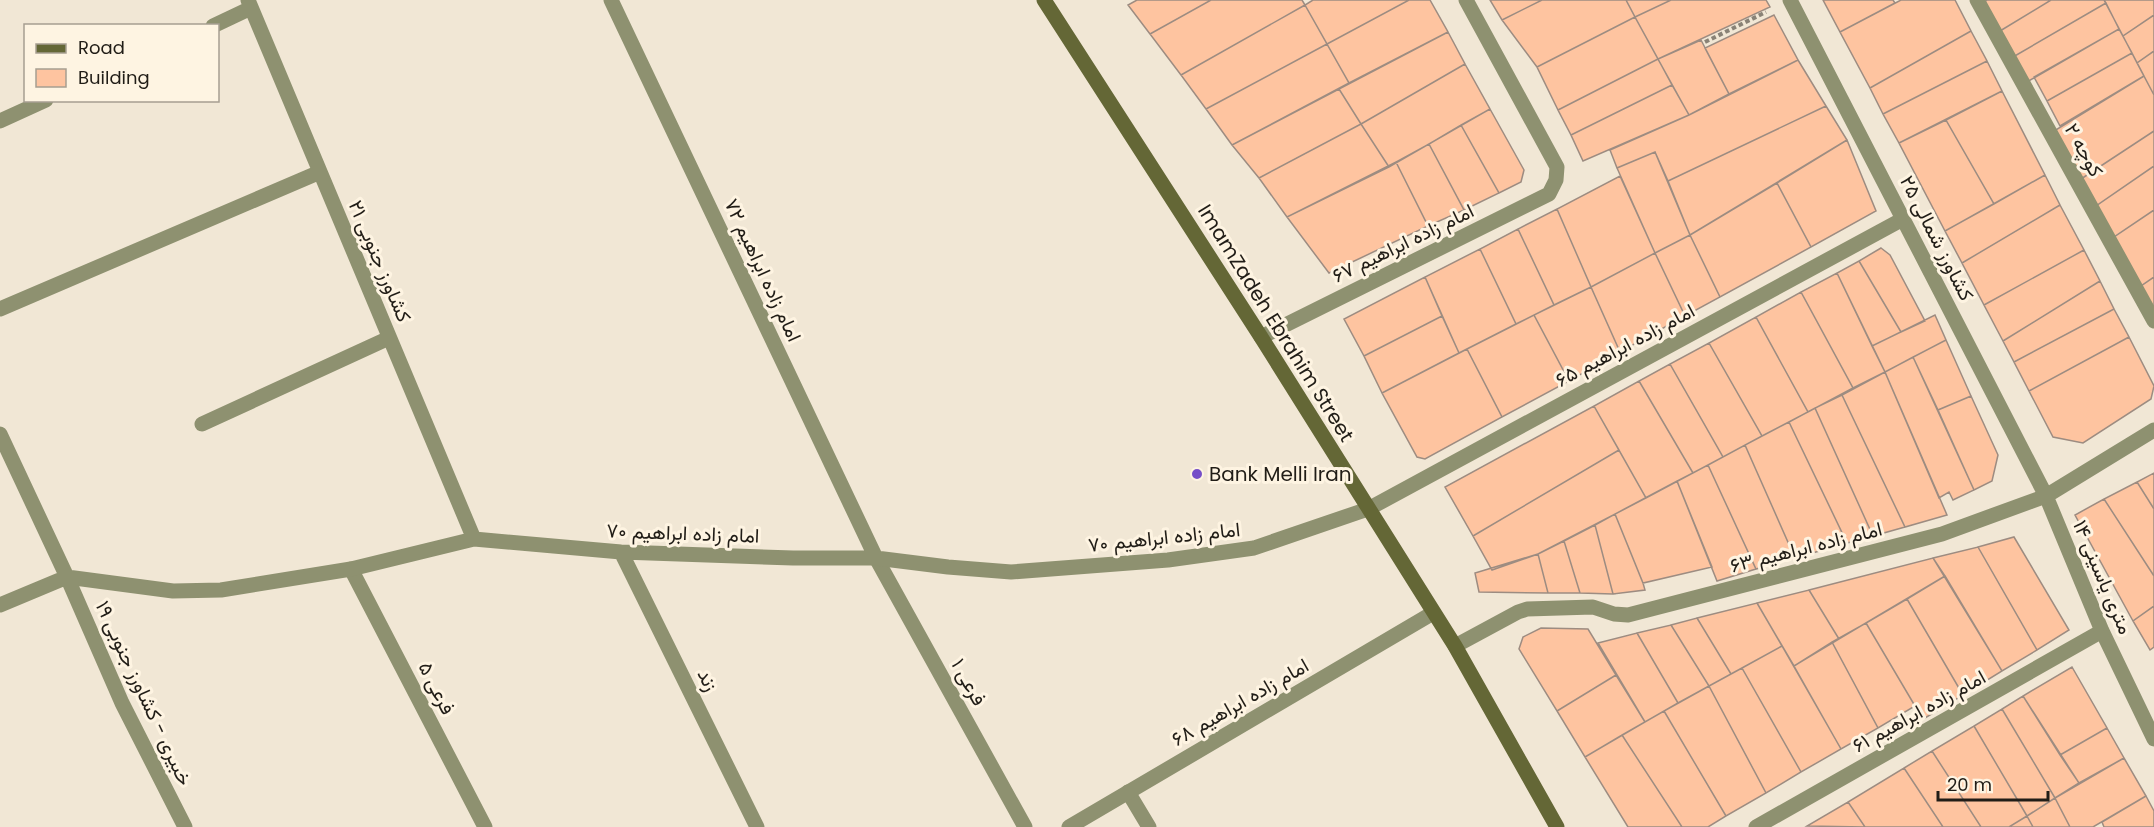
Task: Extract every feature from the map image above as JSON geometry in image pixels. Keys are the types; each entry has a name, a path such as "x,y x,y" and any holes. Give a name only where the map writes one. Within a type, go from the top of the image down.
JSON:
{"main road":[{"name":"ImamZadeh Ebrahim Street","path":"1044,0 1261,337 1455,646 1557,827"}],"street":[{"name":"امام زاده ابراهیم ۷۲","path":"611,0 876,558"},
{"name":"امام زاده ابراهیم ۶۷","path":"1261,337 1549,194 1556,180 1557,167 1466,0"},
{"name":"کشاورز شمالی ۲۵","path":"1790,0 2046,496"},
{"name":"کوچه ۲","path":"1977,0 2154,321"},
{"path":"216,24 250,4"},
{"name":"کشاورز جنوبی ۲۱","path":"250,4 474,539"},
{"path":"0,121 42,102"},
{"path":"0,309 320,172"},
{"name":"امام زاده ابراهیم ۶۵","path":"1368,508 1903,219"},
{"path":"202,424 389,338"},
{"name":"امام زاده ابراهیم ۶۳","path":"1455,646 1527,609 1593,607 1614,614 1628,615 1942,534 2046,496 2154,430"},
{"name":"خبیری - کشاورز جنوبی ۱۹","path":"0,434 67,577 122,703 184,827"},
{"name":"۱۴ متری یاسینی","path":"2046,496 2102,631 2154,739"},
{"name":"امام زاده ابراهیم ۷۰","path":"67,577 174,591 221,590 351,569 474,539 621,552 876,558 1011,572 1168,560 1254,548 1368,508"},
{"name":"زند","path":"621,552 757,827"},
{"name":"فرعی ۱","path":"876,558 1025,827"},
{"name":"فرعی ۵","path":"351,569 485,827"},
{"path":"0,605 67,577"},
{"name":"امام زاده ابراهیم ۶۸","path":"1069,827 1433,613"},
{"name":"امام زاده ابراهیم ۶۱","path":"1756,827 2102,631"},
{"path":"1128,792 1149,827"}],"path":[{"path":"1705,42 1790,0"}],"building":[{"path":"1137,0 1211,0 1150,34 1128,5"},
{"path":"1211,0 1302,0 1305,5 1181,75 1150,34"},
{"path":"1313,0 1409,0 1327,44 1305,5"},
{"path":"1409,0 1430,0 1448,32 1349,83 1327,44"},
{"path":"1490,0 1542,0 1502,20"},
{"path":"1542,0 1626,0 1635,17 1537,67 1502,20"},
{"path":"1626,0 1671,0 1635,17"},
{"path":"1671,0 1766,0 1770,7 1658,59 1635,17"},
{"path":"1823,0 1893,0 1895,3 1840,32"},
{"path":"1901,0 1955,0 1971,31 1870,88 1840,32"},
{"path":"1987,0 2051,0 2000,31 1982,3"},
{"path":"2051,0 2104,0 2106,3 2013,57 2000,31"},
{"path":"2104,0 2154,0 2154,15 2123,36"},
{"path":"2106,3 2119,29 2027,82 2013,57"},
{"path":"1305,5 1327,44 1206,109 1181,75"},
{"path":"1774,15 1798,60 1729,94 1705,48"},
{"path":"2154,15 2154,51 2137,63 2123,36"},
{"path":"1635,17 1658,59 1558,110 1537,67"},
{"path":"2119,29 2132,53 2047,101 2034,77"},
{"path":"1971,31 1987,61 1883,114 1870,88"},
{"path":"1448,32 1465,64 1361,124 1339,89"},
{"path":"1701,40 1729,94 1689,115 1658,59"},
{"path":"1327,44 1349,83 1232,145 1206,109"},
{"path":"2154,51 2154,95 2137,63"},
{"path":"2132,53 2144,76 2060,126 2047,101"},
{"path":"1658,59 1672,85 1571,135 1558,110"},
{"path":"1798,60 1826,106 1668,181 1655,152 1617,168 1610,150 1689,115"},
{"path":"1987,61 2002,91 1899,143 1883,114"},
{"path":"1465,64 1490,109 1389,167 1361,124"},
{"path":"2144,76 2154,95 2154,131 2081,179 2054,131"},
{"path":"1672,85 1689,115 1583,161 1571,135"},
{"path":"1339,89 1361,124 1259,178 1232,145"},
{"path":"2002,91 2045,175 1994,204 1946,120"},
{"path":"1826,106 1847,140 1690,235 1668,181"},
{"path":"1490,109 1524,170 1521,182 1499,193 1461,125"},
{"path":"1946,120 1994,204 1945,231 1899,143"},
{"path":"1361,124 1389,167 1287,217 1259,178"},
{"path":"1461,125 1499,193 1464,210 1429,144"},
{"path":"2154,131 2154,166 2096,206 2081,179"},
{"path":"1847,140 1876,211 1811,247 1777,183"},
{"path":"1429,144 1464,210 1428,226 1396,162"},
{"path":"1655,152 1690,235 1655,253 1617,168"},
{"path":"1396,162 1428,226 1329,273 1287,217"},
{"path":"2154,166 2154,210 2114,237 2096,206"},
{"path":"2045,175 2060,205 1962,263 1945,231"},
{"path":"1620,176 1655,253 1591,287 1557,209"},
{"path":"1777,183 1811,247 1720,297 1690,235"},
{"path":"2060,205 2084,250 1984,305 1962,263"},
{"path":"1557,209 1591,287 1554,305 1518,229"},
{"path":"2154,210 2154,277 2141,286 2114,237"},
{"path":"1518,229 1554,305 1516,324 1480,249"},
{"path":"1690,235 1720,297 1685,316 1655,253"},
{"path":"1881,248 1890,255 1925,321 1901,332 1859,261"},
{"path":"1480,249 1516,324 1459,353 1425,277"},
{"path":"2084,250 2100,281 2003,341 1984,305"},
{"path":"1655,253 1685,316 1620,352 1591,287"},
{"path":"1859,261 1901,332 1872,346 1837,273"},
{"path":"1837,273 1885,372 1853,388 1801,292"},
{"path":"1425,277 1442,316 1364,356 1344,319"},
{"path":"2154,277 2154,310 2141,286"},
{"path":"2100,281 2114,309 2014,362 2003,341"},
{"path":"1591,287 1620,352 1569,381 1534,315"},
{"path":"1801,292 1853,388 1808,412 1756,317"},
{"path":"2114,309 2129,337 2029,391 2014,362"},
{"path":"1534,315 1569,381 1502,417 1467,349"},
{"path":"1935,315 1946,340 1885,372 1872,346"},
{"path":"1442,316 1459,353 1382,393 1364,356"},
{"path":"1756,317 1808,412 1762,436 1709,343"},
{"path":"2129,337 2154,386 2151,399 2083,443 2053,437 2029,391"},
{"path":"1946,340 1971,396 1938,410 1913,357"},
{"path":"1709,343 1762,436 1723,457 1670,364"},
{"path":"1467,349 1502,417 1425,459 1417,457 1382,393"},
{"path":"1913,357 1974,490 1953,500 1949,492 1939,498 1885,372"},
{"path":"1670,364 1723,457 1693,473 1639,381"},
{"path":"1885,372 1947,515 1905,527 1842,395"},
{"path":"1639,381 1693,473 1646,498 1594,406"},
{"path":"1842,395 1905,527 1873,536 1815,408"},
{"path":"1971,396 1998,455 1992,481 1974,490 1938,410"},
{"path":"1594,406 1619,450 1473,536 1445,487"},
{"path":"1815,408 1873,536 1847,543 1789,422"},
{"path":"1789,422 1847,543 1795,558 1745,445"},
{"path":"1745,445 1795,558 1756,569 1708,465"},
{"path":"1619,450 1646,498 1538,554 1492,570 1473,536"},
{"path":"1708,465 1756,569 1717,581 1677,481"},
{"path":"2154,473 2154,509 2137,482"},
{"path":"1677,481 1712,567 1643,583 1615,514"},
{"path":"2137,482 2154,509 2154,576 2104,499"},
{"path":"2104,499 2154,576 2154,606 2133,621 2075,515"},
{"path":"1615,514 1645,590 1613,594 1595,525"},
{"path":"1595,525 1613,594 1580,593 1564,541"},
{"path":"2014,537 2069,630 2037,650 1978,547"},
{"path":"1564,541 1580,593 1548,593 1538,554"},
{"path":"1978,547 2037,650 2002,671 1933,558"},
{"path":"1538,554 1548,593 1479,592 1475,573"},
{"path":"1933,558 1945,576 1839,639 1809,590"},
{"path":"1945,576 2002,671 1963,695 1907,599"},
{"path":"1809,590 1839,639 1794,666 1757,603"},
{"path":"1907,599 1963,695 1925,718 1915,706 1866,623"},
{"path":"1757,603 1782,646 1731,674 1697,618"},
{"path":"2154,606 2154,647 2150,650 2133,621"},
{"path":"1697,618 1731,674 1709,686 1671,625"},
{"path":"1866,623 1915,706 1878,728 1832,642"},
{"path":"1671,625 1709,686 1678,703 1637,633"},
{"path":"1541,628 1588,629 1616,675 1557,711 1519,649 1523,637"},
{"path":"1637,633 1678,703 1645,722 1598,643"},
{"path":"1832,642 1878,728 1841,749 1794,666"},
{"path":"1782,646 1841,749 1801,772 1742,668"},
{"path":"2072,667 2107,728 2060,755 2023,696"},
{"path":"1742,668 1801,772 1766,793 1709,686"},
{"path":"1616,675 1645,722 1585,757 1557,711"},
{"path":"1709,686 1766,793 1726,816 1664,711"},
{"path":"2023,696 2079,783 2055,798 2002,709"},
{"path":"2002,709 2055,798 2027,816 1974,726"},
{"path":"1664,711 1726,816 1708,827 1682,827 1622,735"},
{"path":"1974,726 2027,816 2009,827 1981,827 1932,751"},
{"path":"2107,728 2124,758 2079,783 2060,755"},
{"path":"1622,735 1682,827 1628,827 1585,757"},
{"path":"1932,751 1981,827 1943,827 1904,768"},
{"path":"2124,758 2146,796 2093,827 2070,827 2055,798"},
{"path":"1904,768 1943,827 1865,827 1848,802"},
{"path":"2146,796 2154,811 2154,827 2104,827 2102,822"},
{"path":"2055,798 2070,827 2033,827 2027,816"},
{"path":"1848,802 1865,827 1807,826"},
{"path":"2027,816 2033,827 2009,827"}],"place":[{"name":"Bank Melli Iran","path":"1197,474"}]}
